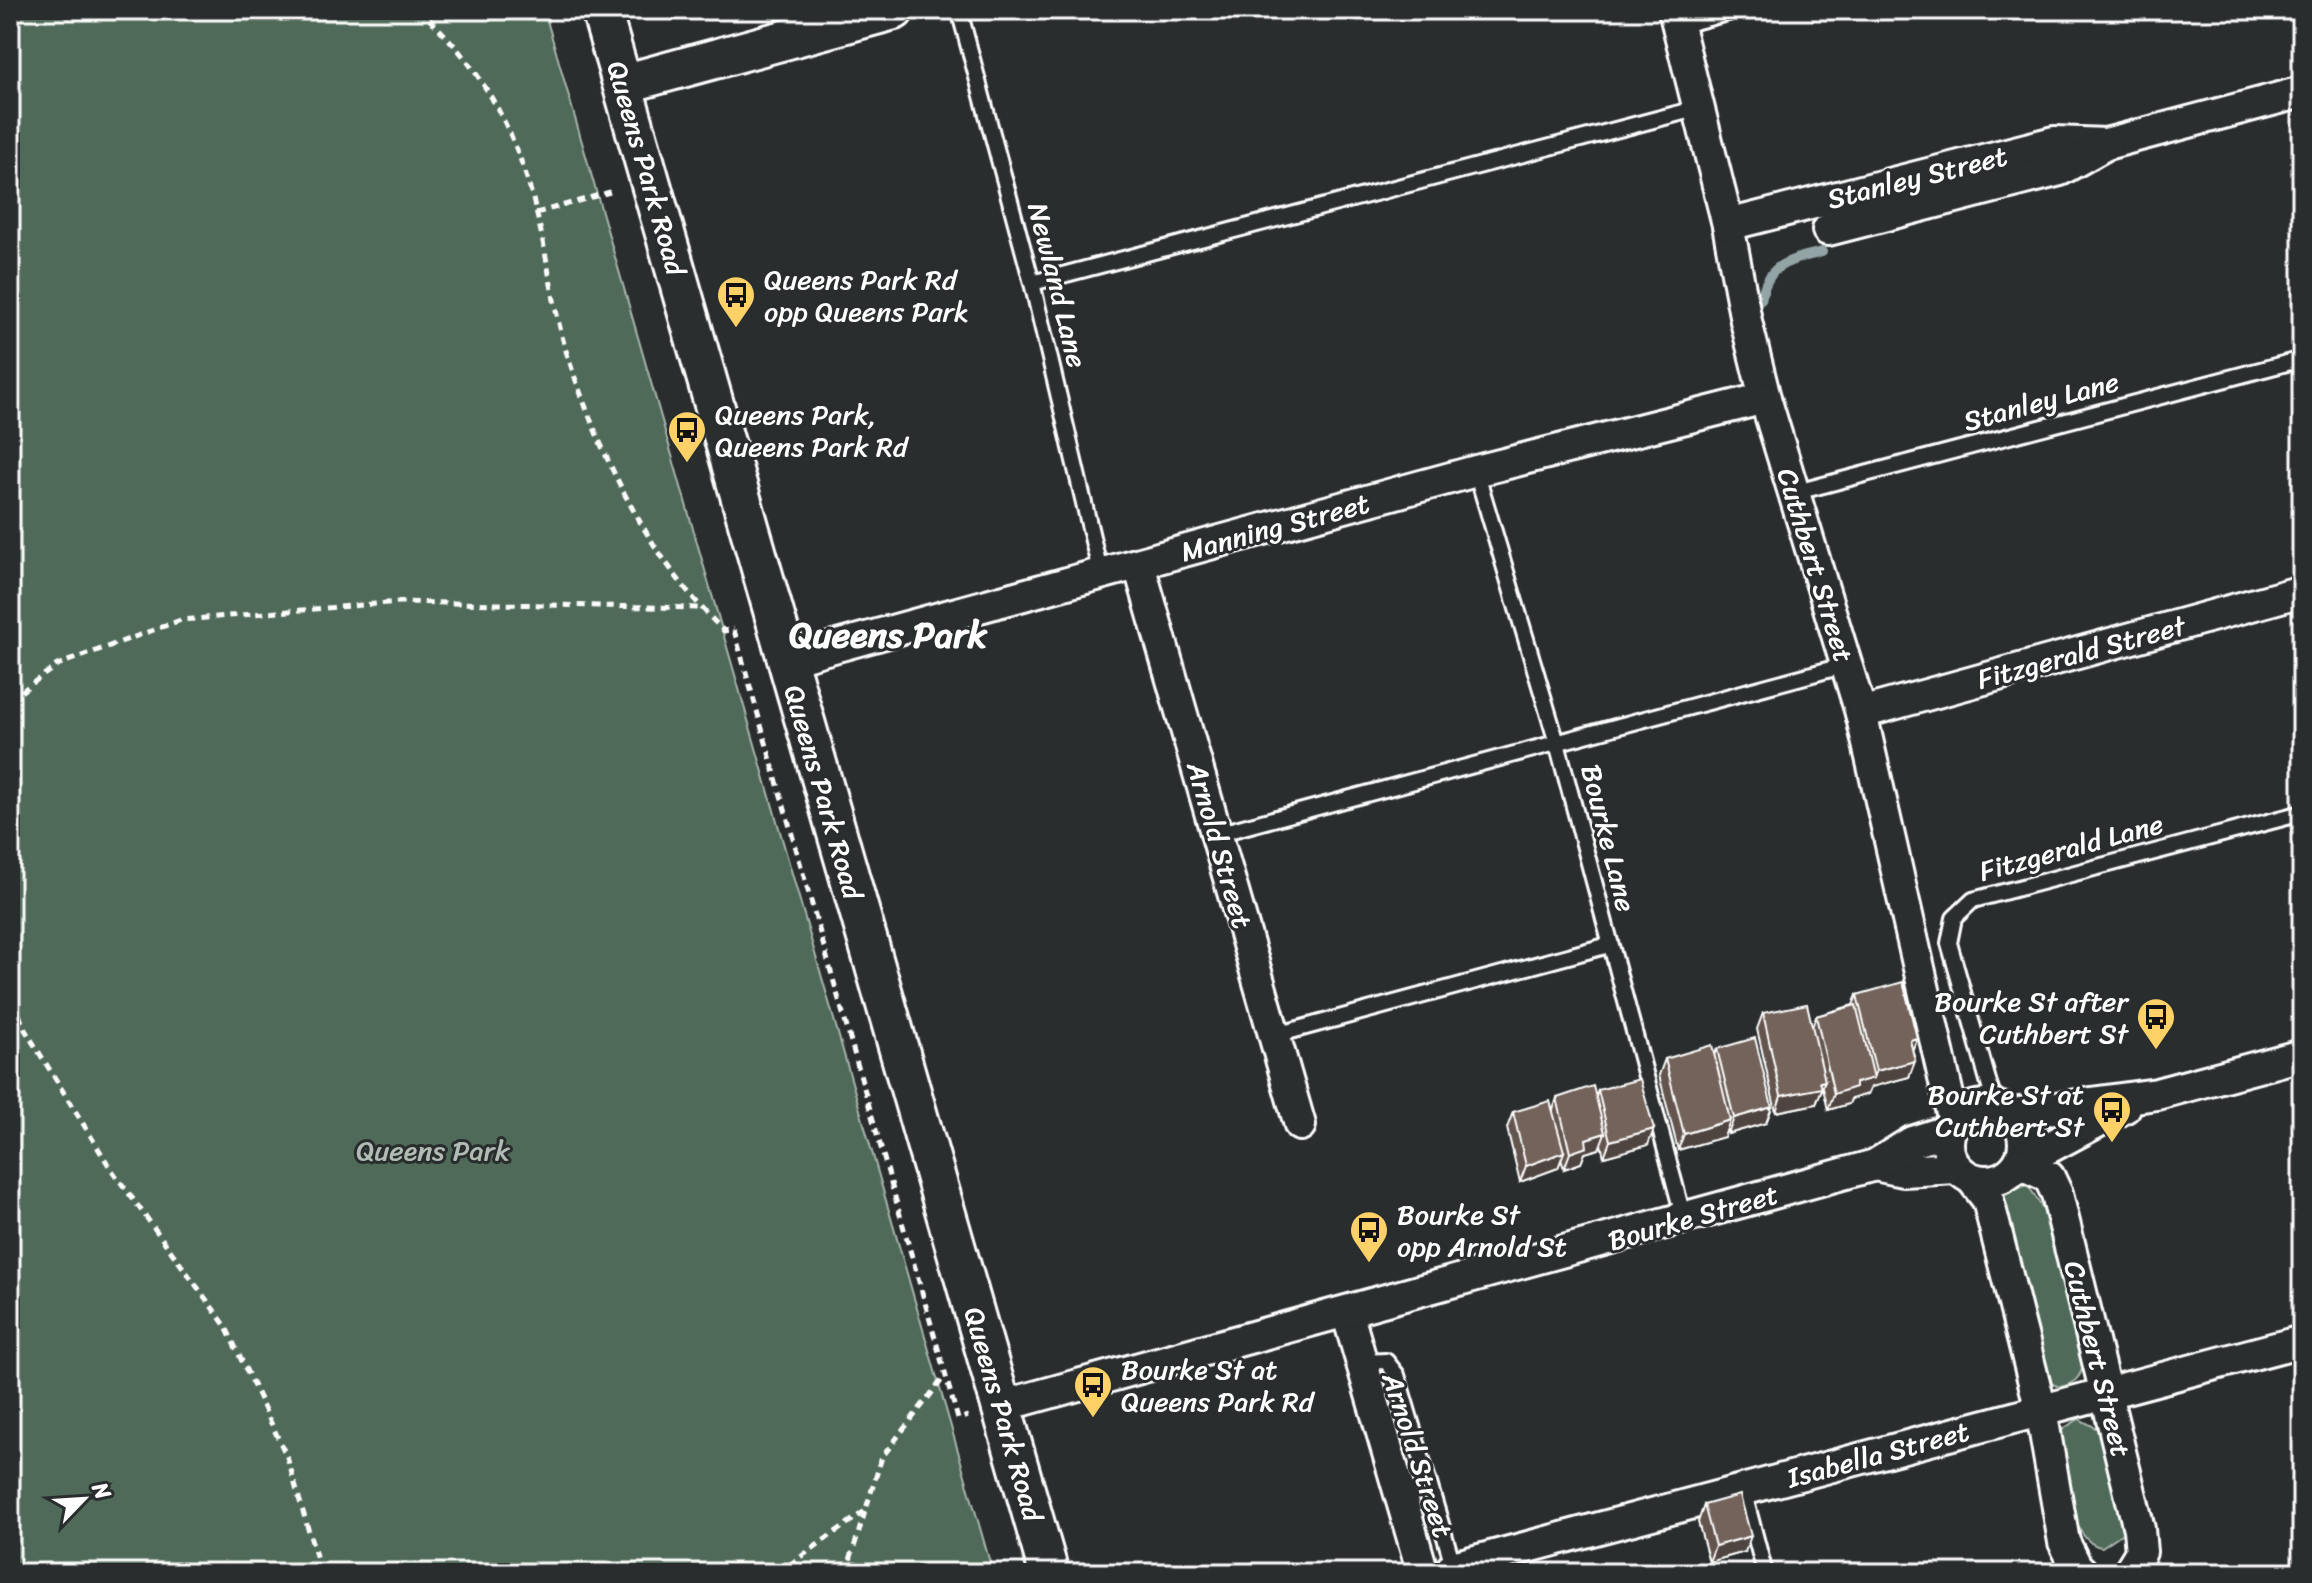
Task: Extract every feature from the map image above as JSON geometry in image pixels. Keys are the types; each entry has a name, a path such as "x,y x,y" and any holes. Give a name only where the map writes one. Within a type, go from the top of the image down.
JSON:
{"street":[{"name":"Queens Park Road","path":"601,10 1049,1573"},
{"path":"623,84 894,10"},
{"name":"Cuthbert Street","path":"1676,18 1728,225 1746,321 1765,398 1861,713 1952,1126"},
{"name":"Stanley Street","path":"1828,230 2060,170 2106,144 2302,92"},
{"name":"Stanley Street","path":"1728,225 2054,142 2106,144"},
{"name":"Manning Street","path":"786,660 1476,471 1765,398"},
{"name":"Arnold Street","path":"1139,565 1300,1125"},
{"name":"Fitzgerald Street","path":"1861,713 2302,591"},
{"path":"2021,1160 2106,1115 2157,1094 2302,1055"},
{"path":"2083,1573 2064,1542 2041,1410 1988,1200 1949,1153 1952,1126 1972,1107 2004,1109 2157,1094"},
{"path":"1964,1173 1994,1181 2013,1171 2021,1160 2024,1134 2004,1109"},
{"name":"Bourke Street","path":"1002,1406 1875,1165 1912,1142 1952,1126"},
{"name":"Cuthbert Street","path":"2021,1160 2049,1177 2057,1194 2139,1529 2141,1552 2128,1573"},
{"name":"Bourke Street","path":"1875,1165 1903,1171 1964,1173"},
{"name":"Arnold Street","path":"1347,1312 1423,1573"},
{"name":"Isabella Street","path":"1454,1570 2302,1341"}],"lane":[{"name":"Newland Lane","path":"959,10 1032,283 1101,575"},
{"path":"1676,18 1739,10"},
{"path":"1032,283 1699,108"},
{"name":"Stanley Lane","path":"1793,493 2302,359"},
{"name":"Bourke Lane","path":"1476,471 1557,743 1684,1220"},
{"path":"1217,834 1846,665"},
{"name":"Fitzgerald Lane","path":"2004,1109 1949,943 1954,918 1973,900 2302,813"},
{"path":"1276,1035 1609,945"},
{"name":"Arnold Street","path":"1363,1362 1386,1361 1397,1375 1454,1570"},
{"path":"1743,1490 1765,1573"}],"path":[{"path":"419,10 462,53 506,123 536,213 567,351 601,444 623,493 661,555 700,608 724,631 734,630 958,1419 1002,1406"},
{"path":"536,213 610,192"},
{"path":"10,700 57,665 181,620 399,602 700,608"},
{"path":"10,988 24,1028 111,1169 225,1325 287,1457 321,1573"},
{"path":"846,1573 882,1457 946,1376"},
{"path":"778,1573 866,1511"}],"green space":[{"name":"Queens Park","path":"10,10 544,10 993,1573 10,1573"},
{"path":"2028,1185 2043,1209 2083,1364 2076,1380 2060,1387 2045,1381 2001,1193"},
{"path":"2079,1419 2100,1430 2124,1532 2102,1547 2090,1543 2082,1533 2069,1497 2063,1465 2063,1429"}],"building":[{"path":"1903,982 1917,1038 1910,1040 1915,1061 1876,1071 1857,995"},
{"path":"1807,1004 1825,1081 1820,1082 1822,1088 1781,1096 1763,1013"},
{"path":"1856,1005 1874,1078 1855,1083 1855,1087 1834,1094 1816,1016"},
{"path":"1755,1038 1772,1107 1734,1118 1717,1049"},
{"path":"1712,1045 1730,1120 1684,1134 1665,1059"},
{"path":"1640,1079 1654,1129 1610,1141 1598,1090"},
{"path":"1593,1086 1605,1133 1586,1139 1587,1147 1570,1153 1557,1098"},
{"path":"1550,1101 1564,1152 1526,1166 1513,1112"},
{"path":"1740,1495 1751,1536 1715,1546 1704,1505"}],"waterway":[{"path":"1761,300 1764,287 1775,270 1790,261 1822,252"}],"place":[{"name":"Queens Park Rd opp Queens Park","path":"736,329"},
{"name":"Queens Park, Queens Park Rd","path":"687,464"},
{"name":"Bourke St after Cuthbert St","path":"2156,1051"},
{"name":"Bourke St at Cuthbert St","path":"2112,1144"},
{"name":"Bourke St opp Arnold St","path":"1369,1264"},
{"name":"Bourke St at Queens Park Rd","path":"1093,1419"}],"district":[{"name":"Queens Park","path":"888,634"}]}
